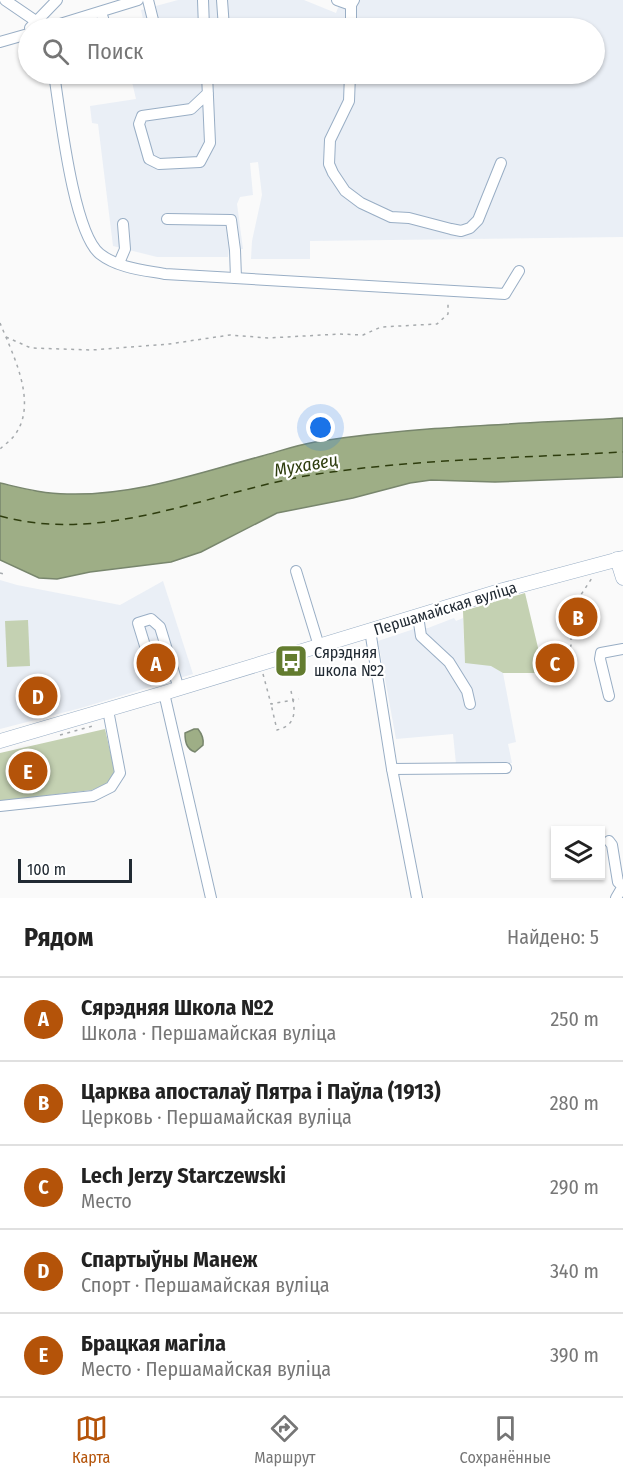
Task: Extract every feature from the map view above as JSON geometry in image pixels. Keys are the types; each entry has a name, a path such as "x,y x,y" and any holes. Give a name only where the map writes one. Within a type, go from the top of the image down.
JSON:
{"main road":[{"path":"620,558 623,578"},
{"name":"Першамайская вуліца","path":"0,741 180,689 503,590 620,558"}],"street":[{"path":"6,0 15,4 25,18"},
{"path":"43,18 57,0"},
{"path":"84,18 106,7 138,0"},
{"path":"148,0 152,18"},
{"path":"203,0 204,18"},
{"path":"222,0 223,18"},
{"path":"337,0 353,3 352,18"},
{"path":"0,42 18,36"},
{"path":"56,84 75,199 82,226 98,253 119,263 136,269 165,274 505,294 519,272"},
{"path":"208,84 208,93 210,143 200,162 159,164 149,159 139,124 142,116 191,110 208,93"},
{"path":"350,84 349,101 330,140 329,164 345,190 361,203 391,217 409,218 461,231 470,228 478,220 501,163"},
{"path":"167,219 231,220 236,279"},
{"path":"119,263 125,249 123,224"},
{"path":"296,572 319,646"},
{"path":"417,616 421,636 449,662 467,691 470,704"},
{"path":"146,649 138,623 151,619 160,627 180,689"},
{"path":"370,630 392,769 417,898"},
{"path":"609,696 600,659 601,653 623,649"},
{"path":"164,693 211,898"},
{"path":"0,806 93,796 111,787 120,773 108,710"},
{"path":"392,769 507,768"},
{"path":"609,841 612,845 618,882 623,886 616,898"}],"path":[{"path":"6,337 31,348 92,350 169,344 230,335 268,338 363,335 381,327 437,324 448,314 448,302 441,291"},
{"path":"0,323 16,358 24,400 21,421 15,436 0,449"},
{"path":"0,573 4,574"},
{"path":"569,614 593,574"},
{"path":"567,662 571,645 570,623 582,630"},
{"path":"262,671 277,730 288,727 291,723 295,708 291,691"},
{"path":"271,704 299,699"}],"shaded area":[{"path":"178,0 304,0 336,13 341,0 623,0 623,237 310,241 310,259 251,259 252,241 262,195 258,162 250,163 253,195 240,197 237,204 243,249 229,249 228,257 157,257 113,246 98,124 92,123 90,106 136,99 132,84 605,84 605,18 143,18 141,10"},
{"path":"0,580 120,605 163,581 193,674 81,708 0,729"},
{"path":"525,593 544,673 503,673 491,666 465,663 463,611"},
{"path":"454,618 456,621 463,618 465,662 491,665 503,673 516,742 508,744 512,763 456,764 453,734 396,739 378,641 414,629 428,628"},
{"path":"28,620 30,666 7,667 5,621"},
{"path":"105,729 115,772 108,783 92,790 0,801 0,753"}],"water":[{"name":"Мухавец","path":"623,418 623,477 495,482 431,480 410,483 353,498 277,513 201,552 171,562 90,572 57,579 39,578 0,560 0,483 58,494 92,494 166,482 315,442 430,429"},
{"path":"198,729 203,740 203,745 195,752 188,747 185,736 185,733"}],"ferry route":[{"path":"0,516 39,523 78,524 117,520 157,513 311,475 428,462 623,452"}],"place":[{"name":"Царква апосталаў Пятра і Паўла (1913)","path":"578,617"},
{"name":"Сярэдняя школа №2","path":"291,661"},
{"name":"Сярэдняя Школа №2","path":"156,663"},
{"name":"Lech Jerzy Starczewski","path":"555,663"},
{"name":"Спартыўны Манеж","path":"38,696"},
{"name":"Брацкая магіла","path":"28,771"}]}
